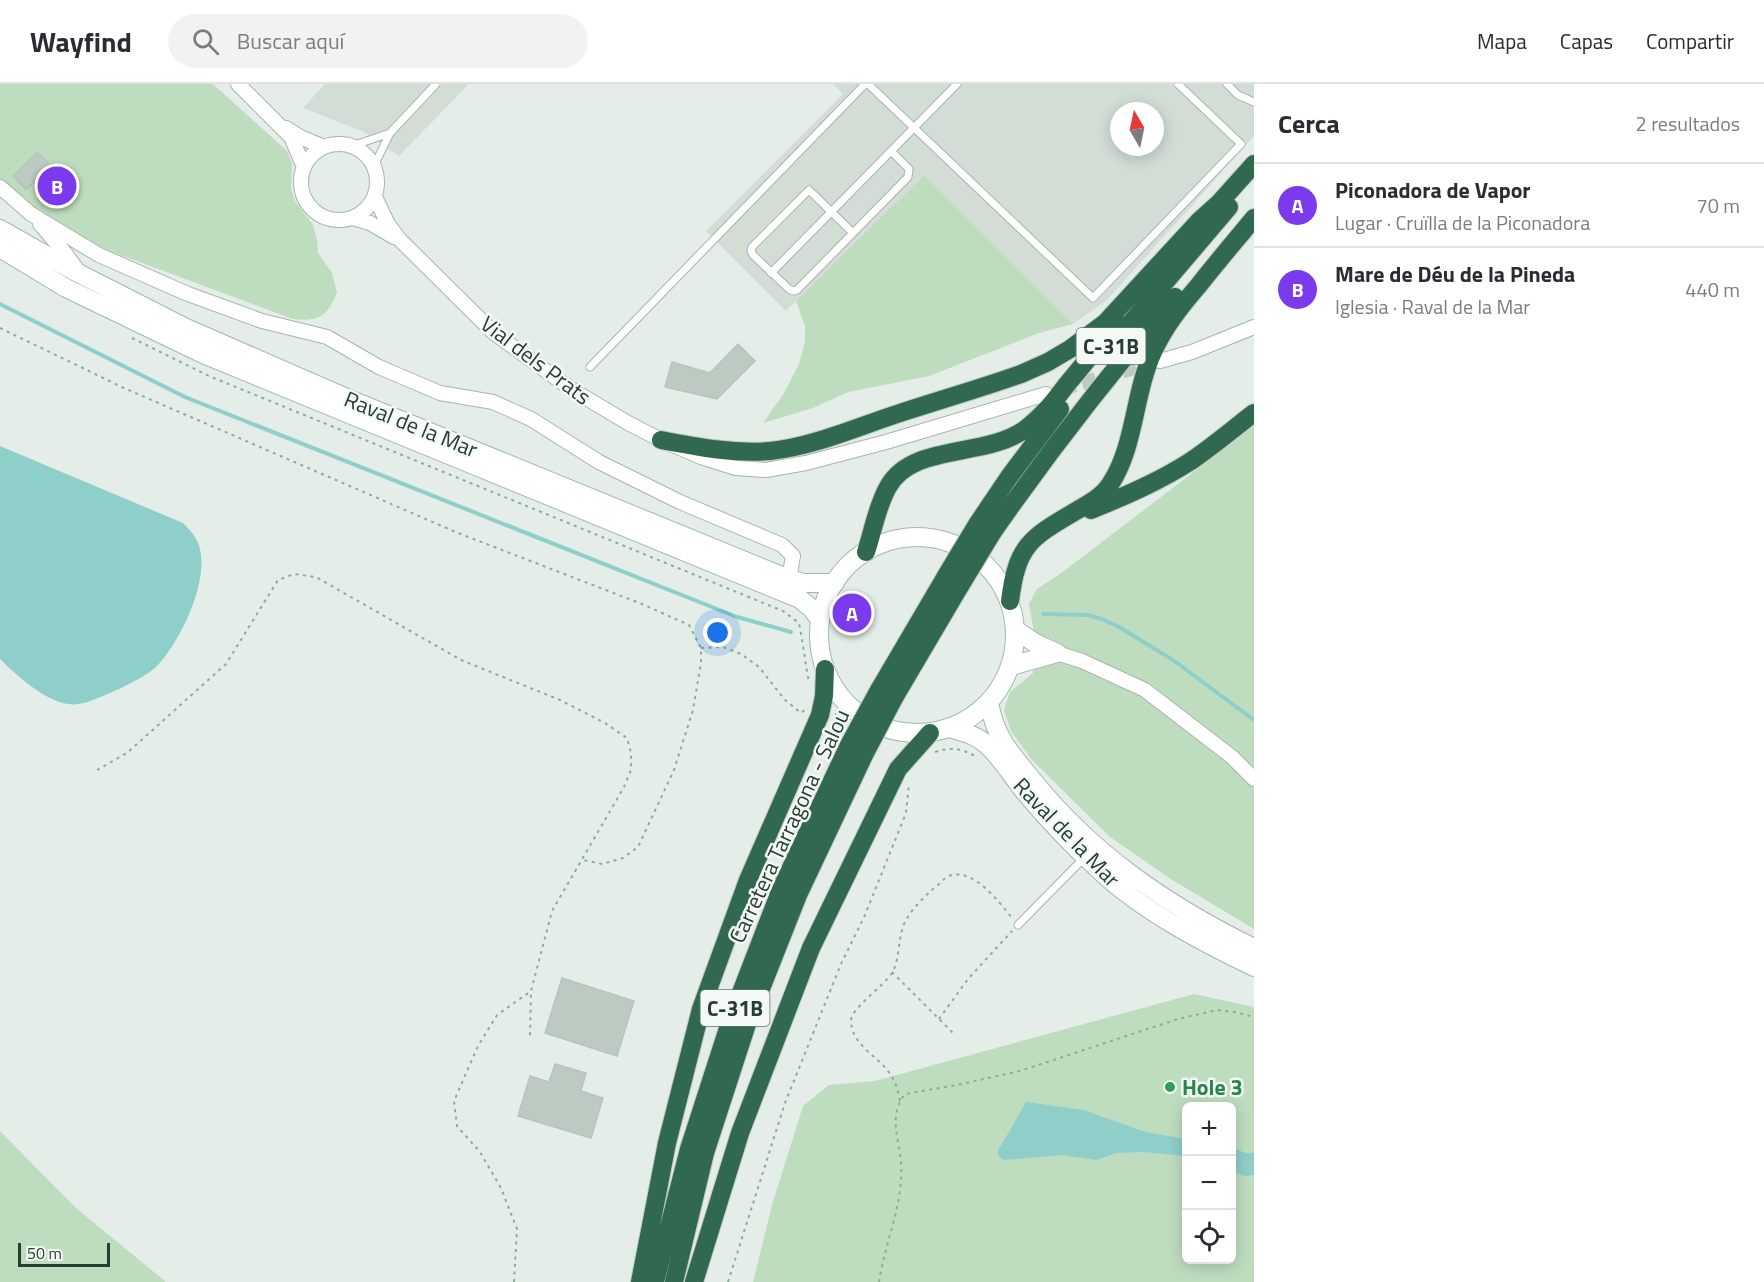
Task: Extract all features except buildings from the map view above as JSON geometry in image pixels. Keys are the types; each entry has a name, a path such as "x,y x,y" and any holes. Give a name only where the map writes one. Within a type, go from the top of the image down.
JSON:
{"highway":[{"path":"866,552 881,503 894,477 903,469 927,457 992,445 1009,438 1034,422 1254,164"},
{"name":"C-31B","path":"985,528 1009,477 1080,383 1254,178"},
{"path":"661,440 703,448 771,451 846,432 1021,374 1070,349 1105,323 1199,220 1218,204"},
{"name":"C-31B","path":"985,528 1116,367 1254,205"},
{"path":"1010,601 1016,568 1032,540 1091,503 1111,483 1129,440 1143,379 1162,332 1182,304 1254,218"},
{"path":"1045,530 1118,500 1170,473 1192,460 1254,413"},
{"name":"Carretera Tarragona - Salou","path":"655,1282 689,1149 732,1016 781,889 886,694 985,528"},
{"path":"640,1282 667,1143 701,1009 748,880 822,707 825,669"},
{"path":"694,1282 740,1133 811,948 898,769 930,733"},
{"name":"Carretera Tarragona - Salou","path":"674,1282 705,1153 747,1024 857,749"}],"street":[{"path":"238,84 291,137 304,166"},
{"path":"279,124 300,137 324,147"},
{"path":"343,144 352,146 365,154 374,166 378,182 375,197 362,213 353,218 343,221 324,218 308,205 303,196 301,176 304,166 324,147 343,144"},
{"path":"0,187 31,214 81,275"},
{"name":"Vial dels Prats","path":"375,197 388,224 399,239 501,339 571,389 619,418 700,457 736,468 781,469 837,456 1046,394"},
{"path":"31,214 99,255 188,294 262,321 327,337 379,367 440,393 493,402 531,418 599,462 680,502 782,545 793,556 789,579"},
{"name":"Vial dels Prats","path":"353,218 399,239"},
{"name":"Raval de la Mar","path":"0,229 81,275 186,328 349,399 789,579 802,583 835,583"},
{"name":"Raval de la Mar","path":"0,248 66,288 203,354 800,599 820,620"},
{"path":"1160,361 1192,352 1254,327"},
{"path":"911,538 930,538 967,550 989,568 1001,584 1010,601 1016,630 1011,666 998,692 971,718 950,728 930,733 911,734 892,730 866,719 844,701 833,686 825,669 819,644 820,620 825,600 835,583 845,569 866,552 883,544 911,538"},
{"path":"1016,630 1035,644 1082,661 1145,690 1232,757 1254,779"},
{"path":"1011,666 1057,653"},
{"name":"Raval de la Mar","path":"989,702 993,722 1003,742 1039,789 1075,827 1113,861 1154,892 1208,926 1254,948"},
{"name":"Raval de la Mar","path":"950,728 987,744 1025,792 1101,872 1181,929 1254,967"}],"lane":[{"path":"374,166 390,133 436,84"},
{"path":"590,367 866,84 1093,298 1241,144 1178,84"},
{"path":"771,273 957,84"},
{"path":"1227,84 1238,95 1254,102"},
{"path":"352,146 390,133"},
{"path":"853,234 809,190 752,247 752,251 753,255 789,290 797,290 853,234 908,177 909,169 892,152"},
{"path":"1018,925 1085,857"}],"path":[{"path":"0,328 124,388 458,533 642,604 689,625 701,648 700,663 693,710 674,770 638,847 623,858 602,864 583,860"},
{"path":"128,336 209,376 783,611 799,623 810,690"},
{"path":"97,770 127,753 226,664 278,580 294,574 316,577 461,660 560,700 605,723 627,738 632,753 631,770 624,787 552,911 531,991 530,1038"},
{"path":"701,648 723,647 741,654 759,667 785,700 801,713"},
{"path":"822,707 853,724"},
{"path":"930,753 949,748 979,758"},
{"path":"728,1282 785,1103 906,813 909,785 908,757"},
{"path":"879,1282 901,1178 901,1162 895,1128 900,1101 897,1084 887,1070 861,1044 852,1028 851,1019 855,1011 892,972 906,920 925,897 948,877 960,875 977,882 991,892 1018,925 968,979 939,1019"},
{"path":"892,972 955,1035"},
{"path":"514,1282 517,1229 501,1188 480,1152 457,1126 454,1101 478,1046 497,1015 531,991"},
{"path":"900,1101 905,1094 1020,1071 1178,1019 1216,1010 1254,1017"}],"shaded area":[{"path":"325,84 469,84 399,156 364,132 303,108"},
{"path":"833,84 1254,84 1254,136 1107,300 1073,324 924,175 786,311 706,231 843,94"}],"green space":[{"path":"0,84 213,84 287,151 292,163 291,189 295,201 313,225 318,253 332,273 337,293 330,307 316,318 293,319 99,247 22,205 0,182"},
{"path":"924,175 1073,324 1039,333 929,376 848,392 813,408 763,423 784,393 799,364 805,342 805,326 796,301"},
{"path":"1254,426 1254,929 1171,879 1110,837 1032,760 1011,731 1004,710 1010,692 1033,673 1034,632 1029,604 1037,589 1060,574"},
{"path":"1194,994 1254,1007 1254,1282 753,1282 772,1205 803,1106 829,1085 875,1081"},
{"path":"0,1131 76,1208 166,1282 0,1282"}],"water":[{"path":"0,446 183,523 195,537 200,551 201,568 193,605 176,641 166,656 145,675 95,699 68,704 41,693 0,659"},
{"path":"1026,1102 1084,1110 1145,1132 1182,1138 1182,1156 1143,1152 1116,1153 1096,1160 1062,1155 1004,1160 998,1156 998,1151"},
{"path":"1236,1149 1254,1153 1254,1175 1245,1176 1236,1173"}],"waterway":[{"path":"0,304 185,397 737,617 791,632"},
{"path":"1043,614 1087,615 1119,627 1173,660 1254,720"}],"tunnel":[{"path":"1062,389 1156,362"}],"place":[{"name":"Mare de Déu de la Pineda","path":"57,186"},
{"name":"Piconadora de Vapor","path":"852,613"},
{"name":"Hole 3","path":"1170,1087"}]}
